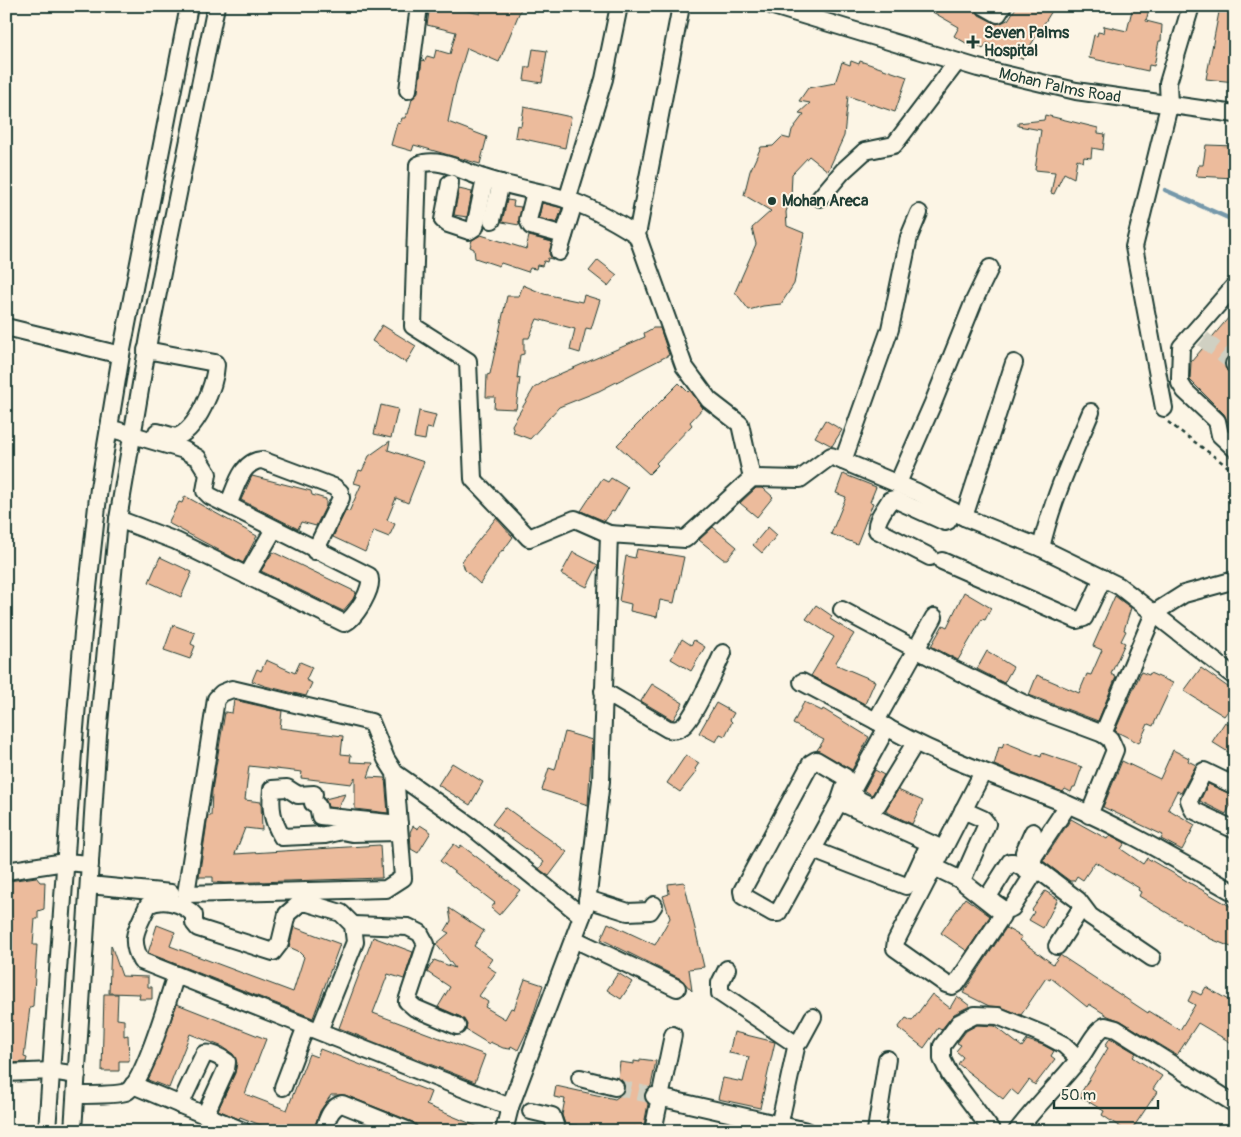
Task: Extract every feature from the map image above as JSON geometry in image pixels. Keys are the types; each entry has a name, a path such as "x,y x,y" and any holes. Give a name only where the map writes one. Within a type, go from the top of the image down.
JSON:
{"street":[{"path":"408,90 419,6"},
{"path":"559,252 570,201 604,79 619,6"},
{"path":"681,6 637,236 684,366 709,400 740,424 752,478"},
{"path":"984,6 998,14 1003,6"},
{"path":"1164,408 1134,247 1168,106 1168,84 1191,6"},
{"name":"Mohan Palms Road","path":"785,8 957,62 1076,92 1235,114"},
{"path":"47,1131 65,862 84,623 99,488 126,333 188,11 214,14 147,343 118,519 98,735 73,1131"},
{"path":"820,198 843,171 865,151 894,146 957,62"},
{"path":"484,182 438,162 428,161 418,165 412,326 468,361 473,479 529,538 574,519 609,534 685,539 752,478 800,479 831,456 898,484 958,514 1041,548 1119,586 1235,677"},
{"path":"484,182 475,227 469,231 448,224 443,220 450,180 484,182 501,183 570,201 614,220 637,236"},
{"path":"492,220 501,183"},
{"path":"535,192 528,220 531,226 564,235"},
{"path":"843,461 890,329 909,237 919,213"},
{"path":"898,484 974,301 990,268"},
{"path":"1152,348 1181,347 1199,335 1235,285"},
{"path":"6,326 122,355"},
{"path":"109,428 133,429 179,436 189,428 204,407 216,368 215,363 147,343 126,333"},
{"path":"1181,347 1180,383 1185,391 1217,421 1220,436 1235,449"},
{"path":"1014,363 958,514 945,522 894,499 890,500 879,519 876,525 877,530 936,559 1077,620 1084,618 1103,578"},
{"path":"1041,548 1058,489 1091,412"},
{"path":"118,519 176,540 332,619 344,623 349,621 358,610 371,580 369,576 315,551 205,491 208,474 198,458 184,450 133,429"},
{"path":"228,505 245,467 253,460 262,460 334,487 340,492 341,498 315,551"},
{"path":"247,576 274,529"},
{"path":"504,1131 510,1107 588,899 601,781 609,534"},
{"path":"1103,734 1154,613 1184,594 1235,580"},
{"path":"842,610 916,650 1031,707 1103,734 1110,740 1114,750 1089,815"},
{"path":"915,743 876,806 869,805 856,798 853,789 881,724 934,617"},
{"path":"84,623 108,627"},
{"path":"603,692 668,729 675,730 684,726 691,716 723,653"},
{"path":"802,682 915,743 1089,815 1164,853 1235,893"},
{"path":"186,894 216,699 222,692 232,689 371,722 386,759 395,773 472,828 582,916"},
{"path":"816,760 845,777 846,782 840,800 778,913 773,913 743,896 742,891 811,763 816,760"},
{"path":"1235,786 1204,771 1190,800 1193,810 1235,830"},
{"path":"813,850 906,886 911,883 963,810 983,772"},
{"path":"89,885 186,894 386,889 403,878 395,773"},
{"path":"286,788 298,795 314,794 313,803 318,806 320,816 399,828 282,837 273,822 272,789 286,788"},
{"path":"840,800 844,804 936,846"},
{"path":"1034,868 1068,805"},
{"path":"960,878 964,876 987,824 983,819 963,810"},
{"path":"1032,832 1024,852 1034,868 1078,900 1090,916 1152,958"},
{"path":"934,867 960,878 1001,912 1002,916 957,982 952,986 946,984 895,948 896,941 934,867 936,846"},
{"path":"6,871 65,862 90,864"},
{"path":"588,899 628,912 650,911 654,905"},
{"path":"283,1087 313,1029 355,942 353,925 341,913 308,903 300,903 286,914 280,943 273,952 198,928 194,923 194,915 188,908 163,900 155,901 148,905 133,937 134,948 141,961 176,975 313,1029 510,1107"},
{"path":"1057,946 1082,907"},
{"path":"353,925 408,928 420,933 426,944 407,1001 415,1008 457,1026"},
{"path":"574,939 677,988"},
{"path":"727,968 720,983 720,993 797,1043"},
{"path":"76,1095 126,1092 133,1085 149,1057 176,975"},
{"path":"992,1131 950,1075 942,1059 942,1046 949,1034 959,1024 975,1015 998,1016 1064,1045 1079,1059"},
{"path":"779,1128 797,1043 813,1018"},
{"path":"1017,1131 1041,1100 1079,1059 1099,1029 1105,1026 1116,1029 1235,1104"},
{"path":"653,1131 657,1097 673,1035"},
{"path":"180,1105 204,1054 208,1053 222,1058 227,1062 226,1069 205,1115"},
{"path":"876,1131 887,1059"},
{"path":"6,1073 51,1071 77,1075"},
{"path":"580,1078 615,1086"},
{"path":"133,1085 244,1131"},
{"path":"657,1097 779,1128 807,1131"},
{"path":"323,1131 330,1113 338,1105 342,1104 410,1131"},
{"path":"531,1111 552,1116 558,1131"}],"path":[{"path":"1164,408 1168,423 1235,472"}],"building":[{"path":"430,6 449,6 480,14 483,6 522,6 499,62 467,48 456,84 448,122 487,137 480,164 414,145 412,151 391,145 397,123 400,124 402,118 405,118 406,114 408,114 412,99 418,92 422,60 425,61 427,56 434,58 436,50 450,54 456,32 427,25"},
{"path":"922,6 974,6 979,15 997,24 1008,20 1017,6 1055,6 1022,59 1014,55 1013,57 987,43 983,49 973,42 971,46 954,36 959,27"},
{"path":"1133,6 1150,6 1146,21 1162,25 1161,41 1159,41 1154,66 1149,65 1148,71 1089,58 1094,35 1097,36 1098,32 1103,33 1104,26 1127,31"},
{"path":"1220,7 1235,7 1235,82 1206,79"},
{"path":"533,49 547,51 542,83 524,80 526,67 530,67"},
{"name":"Mohan Areca","path":"851,61 859,64 860,61 907,77 895,112 848,96 844,136 828,171 809,156 792,174 791,197 786,212 787,226 804,233 794,284 781,304 749,310 735,292 756,244 752,228 771,211 744,195 750,171 761,147 773,146 782,137 790,139 792,130 804,114 799,113 810,103 799,101 808,88 835,83 842,62 850,65"},
{"path":"524,107 571,117 565,148 515,137 517,125 521,126"},
{"path":"1045,115 1098,128 1098,133 1105,134 1103,150 1092,148 1091,158 1084,157 1083,162 1077,159 1074,178 1064,173 1054,194 1051,193 1055,172 1035,170 1041,130 1018,126 1018,123 1044,120"},
{"path":"1206,145 1235,146 1235,178 1196,176 1199,165 1203,165"},
{"path":"459,189 472,192 467,217 454,215"},
{"path":"507,200 514,201 513,206 521,207 519,225 502,222"},
{"path":"542,203 562,208 557,223 539,218"},
{"path":"481,235 526,249 529,236 552,242 549,254 552,259 548,258 547,262 544,261 542,266 537,265 536,269 530,268 528,272 501,263 499,266 475,258 474,249 470,247 472,240"},
{"path":"598,260 617,275 608,286 589,271"},
{"path":"523,285 544,294 582,302 584,295 600,300 591,329 586,328 580,353 570,350 575,329 537,319 529,338 524,338 524,354 520,355 517,379 520,378 516,409 494,408 495,397 486,397 487,375 490,374 507,296 519,296"},
{"path":"1235,310 1235,354 1227,357 1224,362 1227,371 1235,375 1235,435 1229,430 1229,424 1224,414 1190,380 1191,362"},
{"path":"382,325 416,346 406,363 372,341"},
{"path":"653,328 660,328 669,355 599,391 559,407 530,439 514,433 512,425 534,388 548,379 645,337 644,333"},
{"path":"679,383 688,392 690,390 703,408 690,422 692,425 656,463 658,465 649,474 617,445"},
{"path":"381,405 398,409 391,438 374,434"},
{"path":"419,411 436,415 432,429 427,428 425,440 414,438"},
{"path":"825,420 842,430 832,446 815,437"},
{"path":"390,441 388,450 424,462 408,503 396,498 387,520 395,524 389,537 374,531 365,552 333,537 346,510 349,512 361,485 354,483 359,470 362,471 369,456"},
{"path":"843,474 876,487 870,502 873,503 857,544 831,534 846,497 836,493"},
{"path":"252,476 311,491 312,495 326,499 326,506 316,526 301,522 298,529 241,500"},
{"path":"611,478 628,488 614,512 612,511 605,521 581,511 602,479 608,482"},
{"path":"756,488 763,488 773,497 757,517 740,503"},
{"path":"185,496 257,536 243,563 168,523 179,502 182,503"},
{"path":"496,518 513,537 502,550 480,584 465,570 462,561"},
{"path":"713,527 737,547 727,559 723,559 699,540"},
{"path":"768,527 777,535 762,553 753,545"},
{"path":"637,549 684,557 674,603 660,600 657,617 630,611 631,604 619,601 626,556 635,558"},
{"path":"273,552 356,592 353,599 343,611 261,571"},
{"path":"573,552 598,565 587,587 561,574"},
{"path":"160,557 192,572 181,597 149,582"},
{"path":"964,592 991,608 985,620 982,619 958,660 931,646 943,625 947,627"},
{"path":"1115,596 1131,608 1124,630 1126,631 1121,641 1125,643 1111,674 1116,677 1098,721 1029,695 1037,675 1079,693 1087,674 1091,675 1102,650 1093,646"},
{"path":"816,605 832,616 830,619 854,634 836,662 837,665 875,681 865,704 811,676 834,637 806,619"},
{"path":"173,625 195,633 191,644 195,646 190,659 164,650"},
{"path":"682,639 691,645 694,640 705,647 691,671 671,659"},
{"path":"987,651 1013,667 1004,683 977,669"},
{"path":"266,660 295,673 300,662 312,667 306,680 312,683 306,696 252,681 257,669 261,671"},
{"path":"1201,668 1235,692 1235,702 1224,716 1184,691"},
{"path":"1141,672 1149,675 1150,673 1173,683 1153,726 1148,724 1139,743 1115,731"},
{"path":"652,684 683,703 673,720 641,701"},
{"path":"234,700 282,711 280,728 343,736 341,754 351,755 350,762 373,763 368,777 385,778 388,813 355,809 355,777 351,784 301,778 302,772 249,766 245,800 261,802 262,830 245,828 235,854 380,845 382,878 225,883 213,882 213,877 199,877 208,816 211,816 212,790 225,712 232,713"},
{"path":"804,702 822,711 823,709 869,737 852,770 817,750 824,740 793,724"},
{"path":"716,703 734,713 725,736 720,734 716,742 699,733"},
{"path":"1225,722 1235,728 1235,775 1227,771 1233,755 1212,742"},
{"path":"565,732 592,740 588,805 542,790 549,768 555,770"},
{"path":"1004,742 1041,757 1042,753 1082,767 1075,787 1073,787 1071,792 1065,789 1063,792 994,765 999,747 1002,748"},
{"path":"1173,750 1189,758 1188,761 1196,765 1181,793 1177,791 1168,809 1195,825 1182,850 1161,839 1163,835 1103,807 1122,761 1160,779"},
{"path":"686,755 699,763 695,769 697,771 680,792 667,783"},
{"path":"452,763 483,782 470,805 438,785"},
{"path":"875,770 884,775 872,795 864,790"},
{"path":"1208,784 1235,796 1226,814 1200,801"},
{"path":"898,790 923,801 912,824 885,811"},
{"path":"345,794 338,808 328,807 325,799"},
{"path":"505,807 567,852 549,876 539,869 544,862 492,824"},
{"path":"1071,819 1107,839 1110,835 1125,843 1121,849 1143,864 1147,858 1235,909 1235,940 1231,947 1211,939 1139,896 1141,892 1138,890 1139,888 1095,862 1083,880 1077,876 1074,881 1070,881 1043,861"},
{"path":"420,825 431,832 418,853 411,849 410,832 413,826 418,829"},
{"path":"454,844 459,848 461,845 520,890 499,915 491,908 495,903 440,861"},
{"path":"36,877 40,882 45,882 44,909 38,911 38,919 35,919 33,945 37,945 33,1006 30,1007 24,1057 27,1058 26,1062 10,1063 6,1059 6,895 9,881"},
{"path":"684,882 704,967 689,969 692,991 681,979 601,939 608,923 655,945 670,918 663,896 669,894 668,884"},
{"path":"1045,891 1058,899 1043,928 1029,920 1034,912 1032,910"},
{"path":"965,898 990,916 967,951 941,933"},
{"path":"449,908 484,931 474,946 492,959 487,966 496,972 479,996 488,1002 485,1007 505,1019 511,1008 514,1009 525,979 543,985 530,1025 518,1050 511,1046 510,1049 490,1042 489,1044 466,1030 467,1024 461,1017 438,1007 450,987 427,972 434,960 455,968 436,944 449,933 445,931 451,921"},
{"path":"157,925 175,932 170,946 293,992 304,957 298,951 289,947 294,927 340,944 313,1018 148,953"},
{"path":"1006,928 1022,937 1020,940 1053,964 1060,955 1148,1013 1149,1011 1180,1030 1195,1005 1188,1001 1193,991 1201,995 1206,987 1235,1004 1235,1045 1198,1023 1177,1055 1121,1021 1108,1016 1089,1004 1087,1007 1051,978 1050,980 1046,978 1021,1015 1001,1007 989,1006 963,993"},
{"path":"373,937 413,952 404,979 388,974 373,1013 485,1055 475,1082 339,1028"},
{"path":"111,945 122,976 148,977 148,987 152,987 152,999 139,999 140,994 109,993"},
{"path":"618,973 632,982 621,999 607,990"},
{"path":"104,994 118,994 117,1019 124,1020 124,1036 128,1035 129,1061 119,1061 119,1071 102,1071"},
{"path":"932,994 950,1008 957,996 970,1006 954,1014 941,1030 938,1028 924,1048 898,1028 906,1018 912,1021"},
{"path":"177,1004 266,1039 245,1094 287,1110 309,1054 317,1057 320,1049 431,1092 426,1105 488,1131 422,1131 413,1122 345,1095 331,1095 320,1111 313,1131 276,1131 240,1117 239,1119 218,1110 235,1073 237,1063 233,1054 223,1047 190,1034 169,1088 148,1080"},
{"path":"977,1025 995,1026 1022,1047 1027,1040 1043,1045 1054,1051 1051,1056 1055,1059 1035,1085 1029,1080 1018,1095 1011,1089 1003,1099 958,1064 963,1057 956,1051 961,1045 957,1043 966,1031"},
{"path":"734,1032 775,1042 760,1108 718,1099 723,1078 743,1082 749,1057 729,1053"},
{"path":"1110,1038 1136,1053 1133,1057 1162,1076 1153,1089 1157,1092 1131,1131 1126,1131 1102,1115 1104,1111 1079,1096 1108,1048 1105,1046"},
{"path":"640,1059 656,1061 651,1086 644,1094 648,1104 644,1125 642,1124 641,1129 634,1127 634,1131 576,1131 577,1125 565,1124 562,1115 565,1099 554,1097 556,1086 615,1099 625,1089 624,1084 618,1078 620,1062 634,1064 634,1061 640,1062"}],"waterway":[{"path":"1165,190 1235,221"}],"tunnel":[{"path":"1203,339 1234,364"},
{"path":"615,1087 654,1096"}],"place":[{"name":"Seven Palms Hospital","path":"973,42"},
{"name":"Mohan Areca","path":"772,201"}]}
